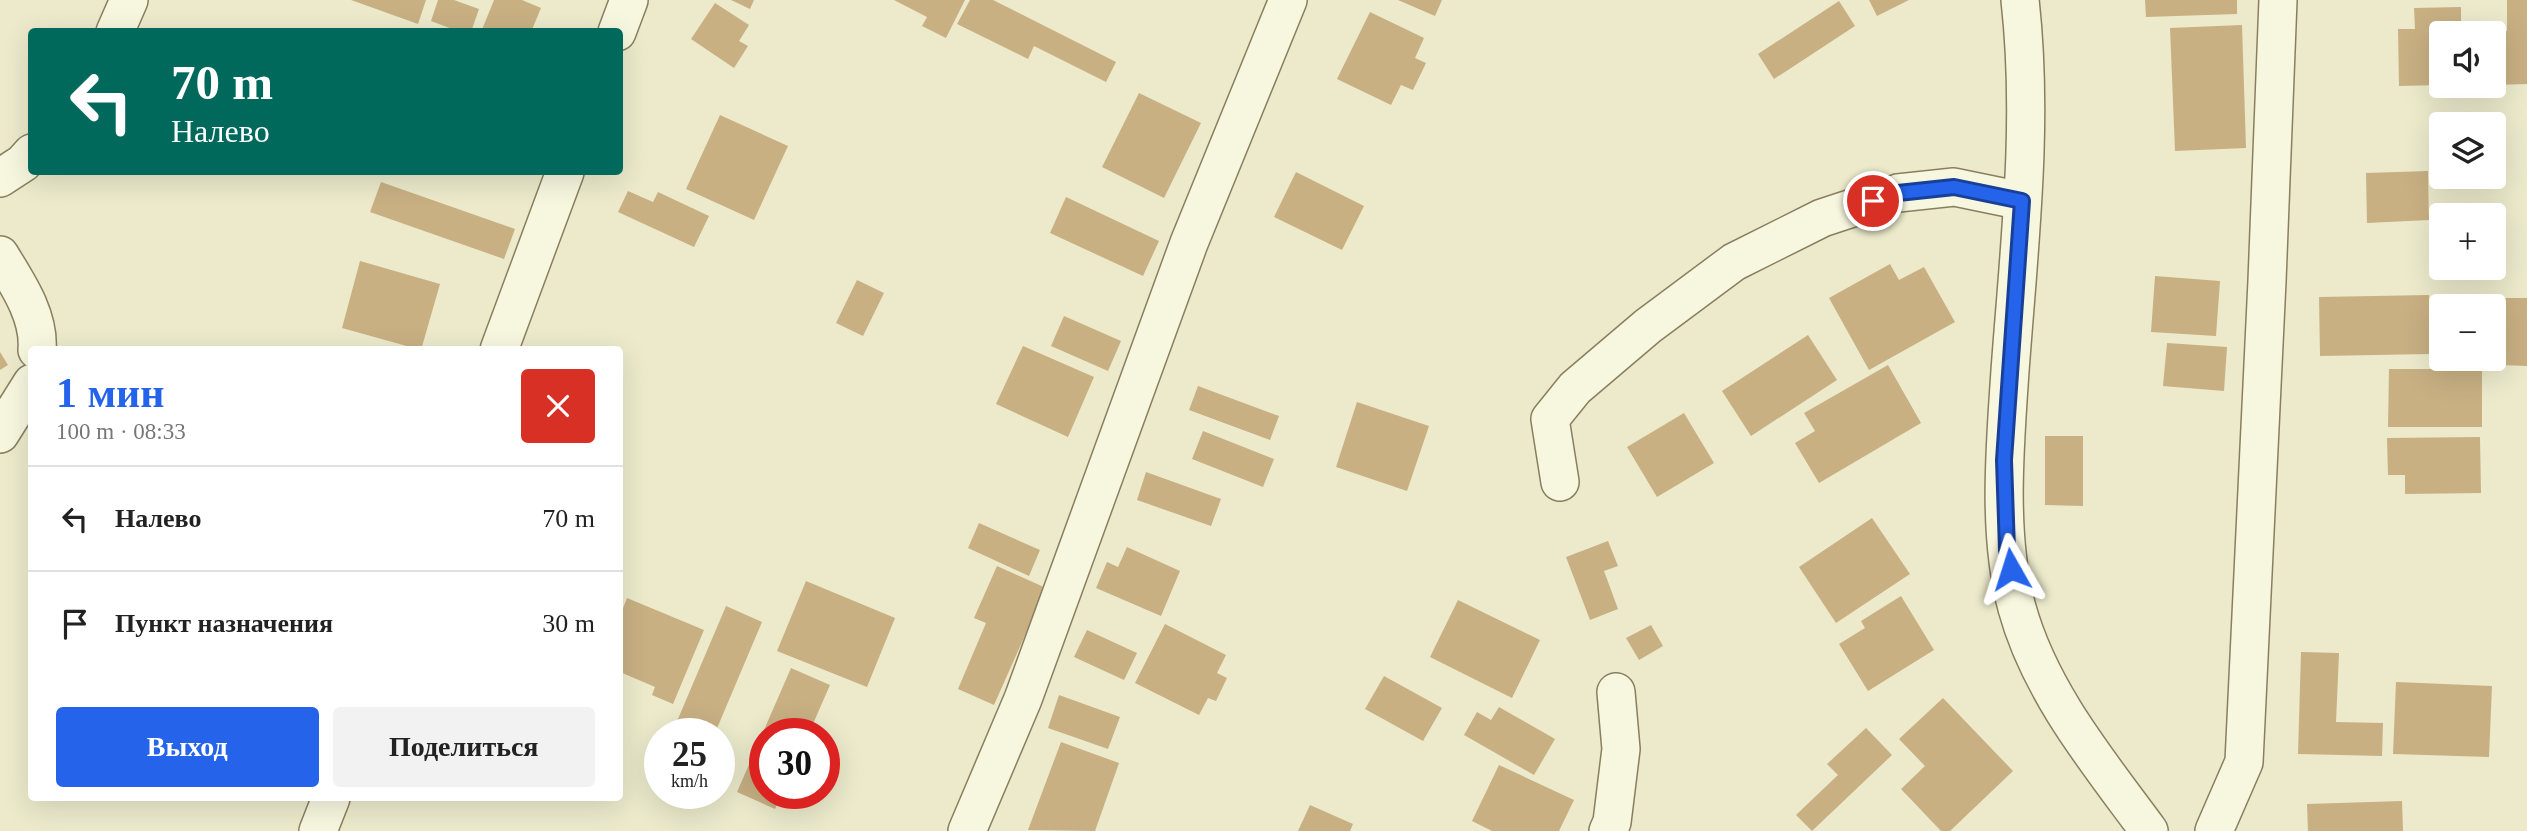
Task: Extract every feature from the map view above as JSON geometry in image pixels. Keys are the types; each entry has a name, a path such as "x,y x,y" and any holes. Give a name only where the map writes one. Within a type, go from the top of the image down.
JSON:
{"street":[{"path":"117,28 129,0"},
{"path":"618,28 629,0"},
{"path":"967,831 1023,699 1189,243 1288,0"},
{"path":"2020,0 2028,99 2004,460 2007,550 2017,608 2041,673 2148,831"},
{"path":"2214,831 2244,762 2278,0"},
{"path":"0,178 28,157"},
{"path":"500,346 564,175"},
{"path":"1560,482 1550,419 1558,408 1575,388 1648,326 1734,262 1822,218 1898,193 1954,187 2022,201"},
{"path":"0,255 27,302 38,335 37,346"},
{"path":"0,434 28,389"},
{"path":"1608,831 1612,822 1621,749 1616,692"},
{"path":"318,831 330,801"}],"building":[{"path":"351,0 426,0 418,24"},
{"path":"438,0 454,0 479,9 472,28 449,28 431,21"},
{"path":"494,0 522,0 541,8 533,28 483,28"},
{"path":"731,0 754,0 750,9"},
{"path":"894,0 965,0 946,38 922,26 927,17"},
{"path":"970,0 993,0 1116,62 1106,82 1034,46 1028,59 957,24"},
{"path":"1398,0 1442,0 1435,16"},
{"path":"1869,0 1909,0 1877,16"},
{"path":"2145,0 2237,0 2237,14 2146,17"},
{"path":"2507,0 2527,0 2527,84 2506,85"},
{"path":"1839,1 1855,26 1774,79 1758,54"},
{"path":"715,3 749,25 739,41 748,46 734,68 691,39"},
{"path":"2461,7 2461,21 2429,21 2429,85 2399,86 2398,29 2415,29 2414,8"},
{"path":"1370,12 1424,38 1415,58 1426,63 1413,90 1401,85 1391,105 1337,79"},
{"path":"2242,25 2246,148 2175,151 2170,28"},
{"path":"1139,93 1201,123 1164,198 1102,167"},
{"path":"720,115 788,146 754,220 686,189"},
{"path":"2428,171 2429,220 2367,223 2366,173"},
{"path":"1296,172 1364,206 1342,250 1274,217"},
{"path":"381,182 515,229 504,259 370,212"},
{"path":"628,191 653,202 658,192 709,216 694,247 618,212"},
{"path":"1066,197 1159,241 1143,276 1050,233"},
{"path":"360,261 440,284 422,346 407,346 342,328"},
{"path":"1890,264 1899,280 1924,267 1955,322 1869,370 1829,298"},
{"path":"2155,276 2220,281 2216,336 2151,332"},
{"path":"857,280 884,293 863,336 836,323"},
{"path":"2429,295 2429,354 2320,356 2319,297"},
{"path":"2506,298 2527,298 2527,366 2506,365"},
{"path":"1064,316 1121,341 1108,371 1051,346"},
{"path":"1808,335 1837,380 1751,436 1722,391"},
{"path":"2167,343 2227,347 2224,391 2163,386"},
{"path":"1023,346 1094,377 1068,437 996,404"},
{"path":"0,352 8,365 0,370"},
{"path":"1888,365 1921,423 1819,483 1795,443 1815,431 1804,413"},
{"path":"2389,369 2482,371 2482,427 2388,427"},
{"path":"1198,386 1279,416 1270,440 1189,410"},
{"path":"1357,402 1429,426 1407,491 1336,467"},
{"path":"1684,413 1714,463 1657,497 1627,447"},
{"path":"1203,431 1274,459 1263,487 1192,459"},
{"path":"2045,436 2083,436 2083,506 2045,505"},
{"path":"2480,437 2481,493 2405,494 2405,475 2388,475 2387,438"},
{"path":"1146,472 1221,499 1211,526 1137,500"},
{"path":"1872,518 1910,574 1836,623 1799,567"},
{"path":"979,523 1040,550 1029,576 968,548"},
{"path":"1608,541 1618,566 1604,571 1618,609 1590,620 1566,557"},
{"path":"1127,547 1180,571 1161,616 1096,588 1107,562 1118,567"},
{"path":"997,566 1046,588 994,705 958,689 986,623 974,618"},
{"path":"806,581 895,618 867,687 777,651"},
{"path":"1901,596 1934,650 1868,691 1839,644 1865,628 1861,621"},
{"path":"627,598 704,630 673,704 652,695 655,687 623,673 623,608"},
{"path":"1458,600 1540,640 1512,698 1430,657"},
{"path":"726,606 762,622 721,718 678,718"},
{"path":"1165,624 1226,655 1217,673 1227,678 1216,701 1208,698 1199,715 1135,683"},
{"path":"1651,625 1663,646 1639,660 1626,638"},
{"path":"1087,630 1137,653 1124,680 1074,657"},
{"path":"2301,652 2339,653 2336,722 2383,723 2382,756 2298,754"},
{"path":"791,668 830,685 816,718 769,718"},
{"path":"1384,676 1442,708 1423,741 1365,709"},
{"path":"2396,682 2492,686 2489,757 2393,754"},
{"path":"1059,695 1120,717 1108,749 1048,728"},
{"path":"1943,698 2013,771 1950,831 1941,831 1901,789 1925,766 1899,739"},
{"path":"1499,707 1555,739 1534,775 1464,735 1477,712 1491,720"},
{"path":"1866,728 1892,755 1812,831 1796,815 1838,775 1827,764"},
{"path":"1061,742 1119,763 1095,831 1028,830"},
{"path":"749,764 749,797 737,792"},
{"path":"1499,765 1574,800 1559,831 1492,831 1472,821"},
{"path":"2402,801 2403,831 2308,831 2307,804"},
{"path":"1310,805 1353,824 1350,831 1298,831"}],"route":[{"path":"1873,201 1898,193 1954,187 2022,201 2004,460 2007,550 2011,569"}]}
